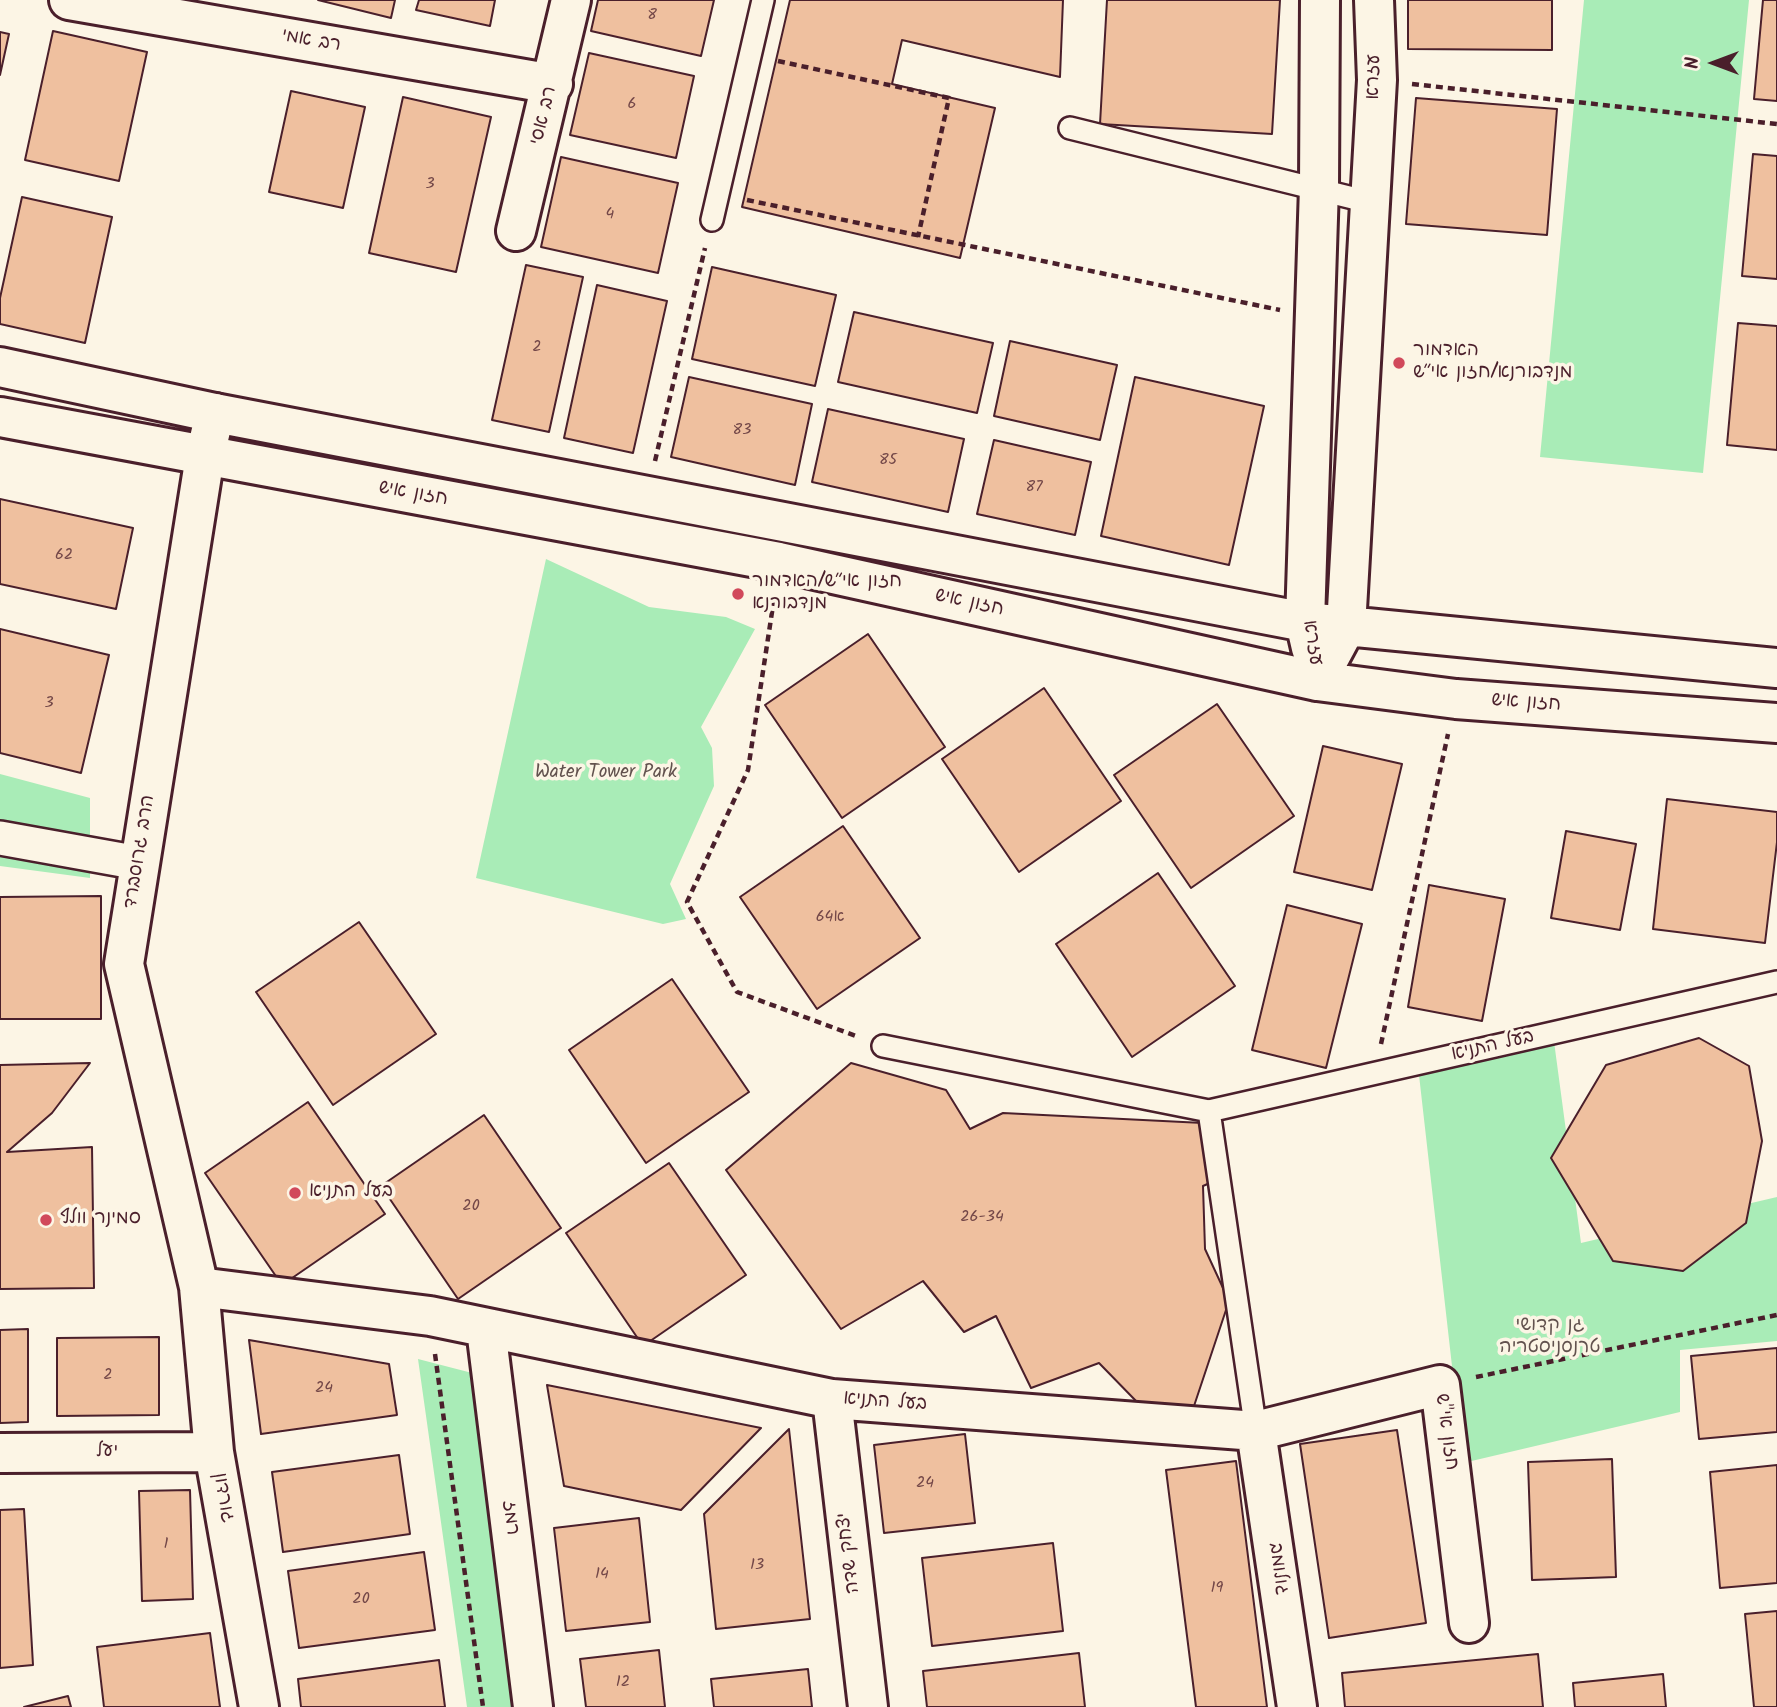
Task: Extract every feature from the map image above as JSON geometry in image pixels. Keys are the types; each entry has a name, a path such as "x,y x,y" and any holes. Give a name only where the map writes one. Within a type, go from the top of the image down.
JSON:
{"street":[{"name":"רב אמי","path":"69,0 553,84"},
{"name":"רב אסי","path":"516,231 571,0"},
{"name":"עזרא","path":"1317,681 1305,622 1319,187 1320,0"},
{"name":"עזרא","path":"1317,681 1346,627 1377,80 1374,0"},
{"path":"0,367 215,413 1305,622 1777,668"},
{"name":"הרב גרוסברד","path":"200,1287 124,964 205,456 215,413"},
{"name":"חזון איש","path":"0,417 779,562 1317,681 1455,699 1777,723"},
{"path":"0,838 139,863"},
{"name":"בעל התניא","path":"200,1287 430,1316 832,1399 1256,1431"},
{"name":"גורדון","path":"200,1287 214,1452 259,1707"},
{"name":"רמז","path":"486,1329 533,1707"},
{"name":"חזון אי\"ש","path":"1256,1431 1440,1385 1469,1623"},
{"name":"יצחק שדה","path":"832,1399 869,1707"},
{"name":"גולומב","path":"1256,1431 1297,1707"},
{"name":"יעל","path":"0,1453 214,1452"}],"lane":[{"path":"712,220 763,0"},
{"path":"1070,128 1319,187 1369,202"},
{"name":"בעל התניא","path":"883,1046 1209,1111 1777,982"},
{"path":"1209,1111 1256,1431"}],"path":[{"path":"750,55 949,98 918,237"},
{"path":"1377,80 1777,124"},
{"path":"735,198 1315,317"},
{"path":"647,494 712,220"},
{"path":"779,562 748,770 687,902 737,992 883,1046"},
{"path":"1374,1073 1455,699"},
{"path":"1440,1385 1777,1315"},
{"path":"430,1316 483,1707"}],"green space":[{"path":"1584,0 1749,0 1703,473 1540,457"},
{"name":"Water Tower Park","path":"546,559 649,607 726,617 755,629 701,727 712,748 714,786 670,884 686,919 663,924 476,878"},
{"path":"0,774 90,798 90,878 0,866"},
{"name":"גן קדושי טרנסניסטריה","path":"1553,1034 1581,1243 1777,1197 1777,1341 1680,1350 1680,1412 1463,1463 1419,1075"},
{"path":"418,1359 476,1374 518,1707 467,1707"}],"building":[{"path":"318,0 395,0 391,18"},
{"path":"419,0 495,0 490,26 416,10"},
{"path":"598,0 714,0 701,56 591,31"},
{"path":"790,0 1063,0 1060,77 902,40 892,84 995,108 960,258 742,207"},
{"path":"1107,0 1280,0 1272,134 1100,124"},
{"path":"1408,0 1552,0 1552,50 1408,49"},
{"path":"1763,0 1777,0 1777,101 1754,99"},
{"path":"53,31 147,52 119,181 25,160"},
{"path":"0,32 9,34 0,75"},
{"path":"589,53 694,76 676,158 570,135"},
{"path":"291,91 365,107 343,208 269,192"},
{"path":"403,97 491,117 456,272 369,253"},
{"path":"1416,98 1557,109 1547,235 1406,224"},
{"path":"1753,154 1777,156 1777,279 1742,276"},
{"path":"561,157 678,183 658,273 541,247"},
{"path":"22,197 112,217 85,343 0,324 0,298"},
{"path":"526,265 583,277 549,432 492,420"},
{"path":"712,267 836,295 815,386 692,359"},
{"path":"597,285 667,301 633,453 564,438"},
{"path":"854,312 993,343 977,413 838,382"},
{"path":"1738,323 1777,326 1777,450 1727,445"},
{"path":"1010,341 1117,365 1100,440 994,416"},
{"path":"689,377 812,404 795,485 671,457"},
{"path":"1135,377 1264,406 1229,565 1101,536"},
{"path":"828,409 964,439 948,512 812,482"},
{"path":"994,440 1091,462 1075,535 977,514"},
{"path":"0,499 133,528 116,609 0,584"},
{"path":"0,629 109,655 81,773 0,753"},
{"path":"868,634 945,747 842,818 765,705"},
{"path":"1044,688 1121,801 1019,872 942,759"},
{"path":"1217,704 1294,816 1191,888 1114,775"},
{"path":"1323,746 1402,764 1372,890 1294,872"},
{"path":"1667,799 1777,812 1777,842 1765,943 1653,929"},
{"path":"843,826 920,938 817,1009 740,897"},
{"path":"1566,831 1636,844 1620,930 1551,918"},
{"path":"1158,873 1235,986 1132,1057 1056,944"},
{"path":"1429,885 1505,899 1482,1021 1408,1007"},
{"path":"101,896 101,1019 0,1019 0,897"},
{"path":"1287,905 1362,924 1326,1068 1252,1050"},
{"path":"359,922 436,1034 333,1105 256,992"},
{"path":"672,979 749,1092 646,1163 569,1050"},
{"path":"1699,1038 1749,1066 1762,1141 1746,1223 1683,1271 1613,1261 1551,1158 1606,1065"},
{"name":"סמינר וולף","path":"90,1063 52,1113 7,1152 92,1147 94,1288 0,1289 0,1065"},
{"path":"851,1063 946,1090 970,1129 1003,1113 1203,1123 1212,1182 1203,1186 1205,1249 1229,1301 1194,1406 1138,1403 1099,1363 1031,1388 996,1316 964,1332 923,1281 841,1329 726,1170"},
{"name":"בעל התניא","path":"308,1102 385,1214 282,1285 205,1173"},
{"path":"484,1115 561,1228 458,1299 381,1186"},
{"path":"669,1163 746,1275 643,1346 566,1233"},
{"path":"28,1329 28,1422 0,1423 0,1330"},
{"path":"159,1337 159,1415 57,1416 57,1338"},
{"path":"249,1340 389,1364 397,1415 261,1434"},
{"path":"1777,1348 1777,1432 1699,1439 1691,1356"},
{"path":"547,1385 761,1428 681,1510 564,1486"},
{"path":"789,1429 810,1619 716,1629 704,1514"},
{"path":"1397,1430 1426,1623 1329,1638 1300,1444"},
{"path":"965,1434 975,1523 884,1533 874,1445"},
{"path":"399,1455 410,1534 283,1552 272,1472"},
{"path":"1612,1459 1616,1577 1532,1580 1528,1462"},
{"path":"1236,1461 1267,1707 1196,1707 1166,1470"},
{"path":"1777,1465 1777,1583 1720,1588 1710,1472"},
{"path":"190,1490 193,1599 142,1601 139,1491"},
{"path":"24,1509 33,1665 0,1668 0,1510"},
{"path":"639,1518 650,1622 566,1631 554,1528"},
{"path":"1053,1543 1063,1631 932,1646 922,1558"},
{"path":"424,1552 435,1630 299,1648 288,1571"},
{"path":"1777,1611 1777,1707 1754,1707 1745,1614"},
{"path":"210,1633 220,1707 104,1707 97,1647"},
{"path":"659,1650 665,1707 586,1707 580,1659"},
{"path":"1079,1653 1085,1707 927,1707 923,1671"},
{"path":"1538,1654 1543,1707 1345,1707 1342,1673"},
{"path":"439,1660 445,1707 301,1707 298,1679"},
{"path":"808,1669 812,1707 714,1707 711,1679"},
{"path":"1663,1674 1666,1707 1575,1707 1573,1683"},
{"path":"68,1696 71,1707 24,1707"}],"place":[{"name":"האדמור מנדבורנא/חזון אי״ש","path":"1399,363"},
{"name":"חזון אי״ש/האדמור מנדבורנא","path":"738,594"},
{"name":"בעל התניא","path":"295,1193"},
{"name":"סמינר וולף","path":"46,1220"}]}
